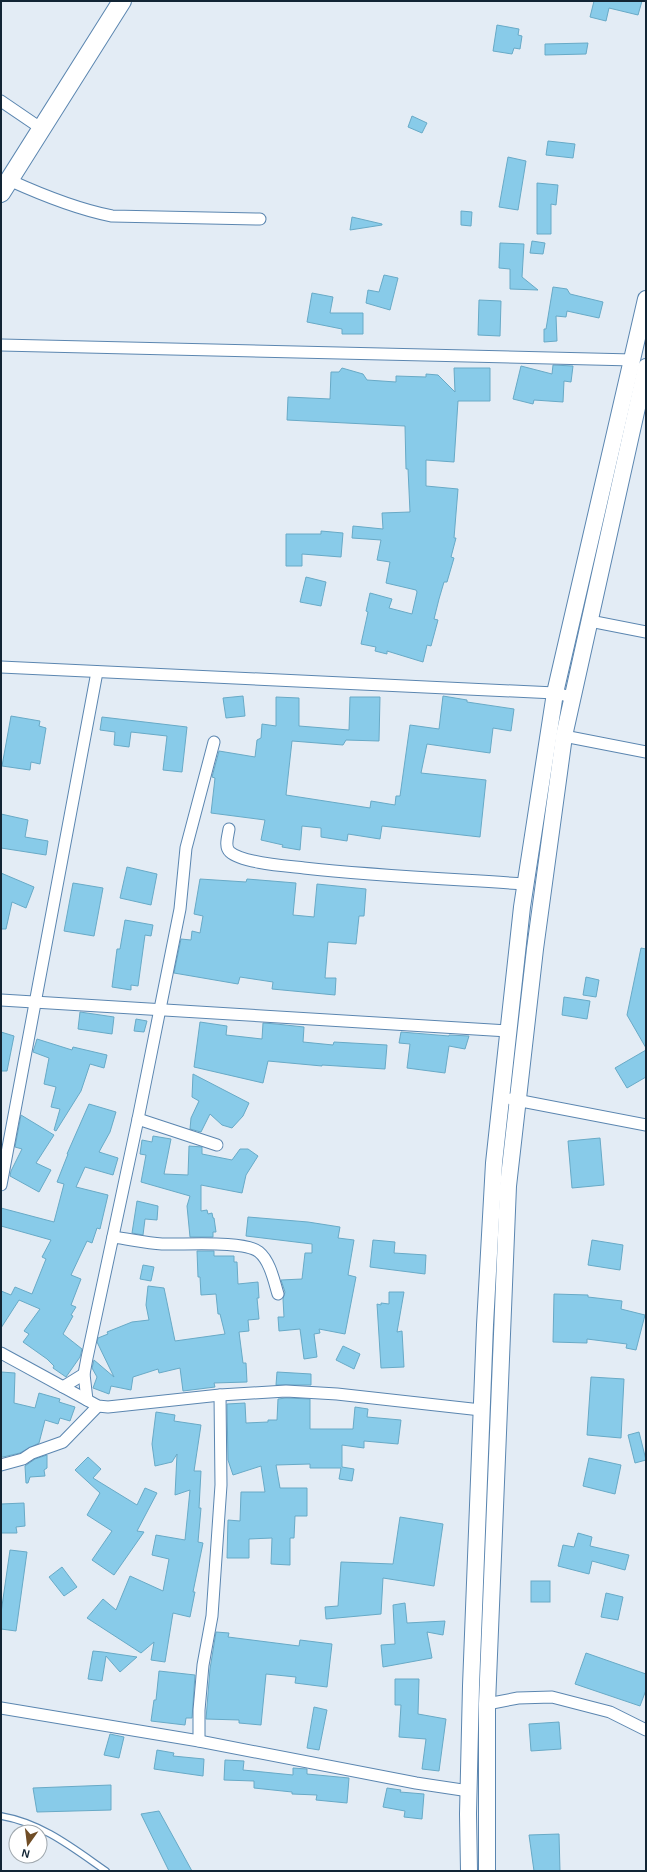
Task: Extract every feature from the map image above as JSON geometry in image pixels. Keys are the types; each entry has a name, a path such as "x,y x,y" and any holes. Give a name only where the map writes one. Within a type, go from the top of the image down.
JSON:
{"highway":[{"path":"5,187 122,1"}],"main road":[{"path":"487,1871 487,1704 508,1186 535,949 564,736 590,621 639,364 646,299"},
{"path":"469,1871 471,1686 481,1410 494,1163 508,1031 525,884 555,693 639,364"}],"street":[{"path":"1,101 42,129"},
{"path":"5,187 45,196 89,211 112,216 260,219"},
{"path":"1,344 639,364"},
{"path":"590,621 646,632"},
{"path":"1,668 555,693 572,697"},
{"path":"1,1185 5,1137 35,1001 97,672"},
{"path":"564,736 646,752"},
{"path":"87,1400 84,1374 138,1119 180,909 186,848 214,742"},
{"path":"229,829 226,846 229,852 240,858 272,864 369,875 525,884"},
{"path":"1,1000 508,1031"},
{"path":"501,1098 518,1099 646,1125"},
{"path":"138,1119 217,1145"},
{"path":"113,1237 160,1244 232,1244 254,1248 261,1253 266,1262 278,1294"},
{"path":"1,1353 98,1406 120,1407 220,1395 286,1391 336,1394 481,1410"},
{"path":"63,1387 84,1374"},
{"path":"200,1741 199,1710 203,1665 212,1616 221,1485 220,1395"},
{"path":"1,1465 23,1459 32,1453 63,1442 98,1406"},
{"path":"487,1704 518,1698 552,1697 610,1712 646,1730"},
{"path":"1,1708 200,1741 416,1783 469,1791"}],"lane":[{"path":"1,1816 29,1823 57,1836 106,1871"}],"building":[{"path":"594,1 642,1 638,15 609,8 606,21 590,17"},
{"path":"497,25 519,29 518,35 522,36 520,49 514,48 512,54 493,51"},
{"path":"588,43 586,54 545,55 545,44"},
{"path":"412,116 427,123 422,133 408,127"},
{"path":"548,141 575,144 573,158 546,155"},
{"path":"508,157 526,161 518,210 499,207"},
{"path":"537,183 558,185 556,205 551,204 551,234 537,234"},
{"path":"461,211 472,212 471,226 461,225"},
{"path":"352,217 382,224 382,225 350,230"},
{"path":"532,241 545,243 543,254 530,253"},
{"path":"500,243 524,244 522,277 538,290 510,289 510,269 499,268"},
{"path":"384,275 398,278 390,310 366,303 368,290 379,292"},
{"path":"553,287 567,289 570,294 603,302 599,318 567,311 566,317 556,316 557,341 544,342 544,329 546,329"},
{"path":"312,293 333,297 330,313 363,313 363,334 342,334 342,329 307,322"},
{"path":"479,300 501,301 500,336 478,335"},
{"path":"553,365 573,366 571,382 564,381 563,402 534,400 533,404 513,399 521,366 552,374"},
{"path":"342,368 363,374 367,380 396,382 396,376 426,377 426,374 438,375 455,392 454,368 490,368 490,401 458,401 454,462 426,460 426,486 458,489 454,538 456,538 451,557 454,558 447,582 444,582 439,599 434,619 438,620 431,646 427,645 423,662 387,651 387,654 375,651 376,647 361,644 368,612 366,611 370,593 392,599 389,608 412,614 417,592 416,590 386,583 390,562 377,560 381,540 352,538 353,526 383,529 382,513 410,512 408,469 406,469 405,426 287,420 288,397 330,399 331,372 339,372"},
{"path":"321,531 343,533 341,557 302,554 302,566 286,566 286,534 321,534"},
{"path":"306,577 326,582 321,606 300,602"},
{"path":"243,696 245,716 226,718 223,698"},
{"path":"443,696 467,700 467,702 514,709 511,731 493,728 490,753 427,744 421,773 486,780 480,837 382,826 380,839 348,834 347,841 321,837 321,828 302,826 300,850 282,847 283,845 261,840 265,820 211,813 215,778 212,777 219,751 255,757 257,740 261,738 262,724 276,726 276,697 299,698 299,726 349,730 350,697 380,697 379,741 346,740 343,745 292,741 286,795 370,808 371,801 395,805 396,796 400,796 410,725 439,729"},
{"path":"11,716 40,721 39,726 46,728 40,764 31,762 30,770 2,766"},
{"path":"102,717 187,727 182,772 163,770 167,736 131,732 129,747 114,745 115,732 100,730"},
{"path":"1,814 28,820 25,837 48,841 46,855 1,848"},
{"path":"127,867 157,874 151,905 120,898"},
{"path":"1,873 34,887 26,908 12,902 6,929 1,929"},
{"path":"200,879 246,882 247,879 296,883 293,915 314,917 317,884 366,889 364,916 359,916 356,944 328,942 325,978 336,978 335,995 272,989 273,982 240,977 238,984 174,973 181,939 191,940 192,931 200,933 203,916 194,914"},
{"path":"73,883 103,888 94,936 64,931"},
{"path":"125,920 153,925 151,936 145,935 138,986 131,985 131,990 112,987 117,949 120,949"},
{"path":"641,948 646,949 646,1048 627,1015"},
{"path":"586,977 599,980 596,997 583,995"},
{"path":"564,997 590,1001 587,1019 562,1015"},
{"path":"80,1012 114,1017 112,1034 78,1029"},
{"path":"136,1019 147,1021 144,1032 134,1031"},
{"path":"200,1022 227,1026 226,1035 262,1039 263,1023 304,1027 303,1042 333,1045 334,1042 387,1045 385,1069 322,1066 268,1061 263,1083 194,1067"},
{"path":"1,1032 14,1036 7,1071 1,1071"},
{"path":"401,1032 469,1036 465,1049 449,1046 445,1073 407,1068 410,1044 399,1043"},
{"path":"37,1039 72,1050 73,1047 107,1055 104,1068 90,1064 81,1091 56,1131 54,1130 60,1109 51,1107 56,1087 44,1084 49,1058 33,1052"},
{"path":"646,1050 646,1077 627,1088 615,1068"},
{"path":"193,1074 249,1103 243,1116 232,1128 222,1125 210,1114 201,1132 190,1129 191,1118 199,1101 192,1097"},
{"path":"89,1104 116,1112 110,1132 99,1152 118,1158 113,1175 85,1167 76,1187 108,1195 100,1229 97,1228 92,1243 87,1241 71,1275 81,1279 71,1305 76,1307 71,1315 73,1316 63,1334 82,1349 80,1357 66,1377 53,1368 54,1366 47,1359 23,1342 29,1334 24,1331 40,1309 19,1300 1,1328 1,1291 11,1295 15,1287 32,1294 46,1259 42,1257 51,1240 1,1226 1,1208 54,1222 64,1184 57,1182 67,1154"},
{"path":"21,1115 54,1135 36,1163 51,1170 39,1192 10,1176 22,1149 15,1147"},
{"path":"153,1136 171,1139 164,1174 188,1175 189,1146 202,1147 202,1154 232,1160 240,1149 248,1149 258,1156 246,1175 242,1193 201,1185 201,1211 207,1210 208,1214 212,1213 216,1232 213,1232 213,1237 190,1237 187,1206 190,1196 141,1182 146,1155 140,1154 142,1140 152,1142"},
{"path":"600,1138 604,1185 572,1188 568,1141"},
{"path":"137,1201 158,1206 157,1220 145,1219 143,1235 132,1233"},
{"path":"248,1217 308,1222 340,1227 338,1238 354,1240 348,1275 356,1277 345,1334 319,1329 320,1333 314,1334 317,1357 304,1359 300,1329 279,1331 278,1317 284,1317 283,1299 285,1292 281,1280 302,1279 305,1253 312,1253 312,1244 246,1236"},
{"path":"373,1240 395,1242 394,1253 426,1255 425,1274 370,1267"},
{"path":"592,1240 623,1245 620,1270 588,1265"},
{"path":"197,1251 214,1251 214,1256 234,1256 234,1262 237,1262 238,1284 258,1282 259,1298 257,1298 259,1319 248,1320 249,1331 239,1332 243,1363 246,1363 247,1382 214,1383 215,1387 183,1391 180,1368 159,1373 158,1369 133,1377 131,1390 111,1386 109,1394 93,1388 97,1377 92,1368 94,1360 114,1377 97,1342 98,1338 108,1334 107,1332 132,1322 149,1320 146,1305 148,1286 164,1288 175,1341 225,1334 220,1314 218,1314 216,1294 201,1295 200,1277 198,1277"},
{"path":"143,1265 154,1267 151,1281 140,1279"},
{"path":"389,1292 404,1292 397,1332 402,1331 404,1367 381,1368 377,1304 389,1304"},
{"path":"554,1294 588,1295 588,1297 622,1301 621,1309 645,1315 636,1350 626,1348 627,1344 587,1339 587,1343 553,1342"},
{"path":"343,1346 360,1354 354,1369 336,1360"},
{"path":"1,1372 15,1373 14,1403 35,1408 39,1393 60,1399 59,1402 75,1407 70,1421 60,1418 58,1424 45,1420 39,1443 20,1453 3,1457 1,1457"},
{"path":"277,1372 311,1374 311,1385 276,1385"},
{"path":"591,1377 624,1379 621,1438 587,1435"},
{"path":"278,1399 310,1399 310,1429 353,1429 355,1407 368,1409 367,1417 401,1420 398,1444 364,1441 364,1448 342,1445 342,1467 354,1469 352,1481 339,1479 341,1468 310,1468 310,1464 276,1465 280,1488 307,1488 307,1516 295,1516 294,1538 290,1538 290,1565 271,1564 272,1538 249,1539 249,1558 227,1558 228,1520 240,1521 241,1492 265,1492 261,1466 233,1475 228,1460 227,1404 245,1403 246,1423 268,1422 268,1420 277,1420"},
{"path":"156,1412 175,1415 174,1421 201,1425 194,1471 201,1471 199,1508 201,1508 198,1542 203,1543 193,1592 195,1592 190,1617 173,1613 165,1662 151,1660 154,1642 141,1653 87,1618 103,1599 116,1610 130,1576 163,1591 169,1559 152,1555 156,1535 185,1540 190,1490 175,1495 177,1454 172,1462 155,1466 152,1444"},
{"path":"639,1432 646,1460 635,1463 628,1435"},
{"path":"47,1455 47,1468 44,1470 45,1476 30,1477 28,1483 26,1483 25,1466 35,1459"},
{"path":"88,1457 101,1469 93,1478 137,1505 145,1488 157,1493 137,1531 144,1532 114,1575 92,1560 112,1531 87,1515 100,1493 75,1470"},
{"path":"589,1458 621,1465 615,1494 583,1486"},
{"path":"24,1503 25,1526 16,1527 17,1533 1,1533 1,1504"},
{"path":"400,1517 443,1524 434,1586 383,1578 381,1614 326,1619 325,1607 338,1606 341,1562 393,1564"},
{"path":"578,1533 592,1537 590,1546 629,1555 625,1570 592,1561 589,1574 558,1566 563,1545 574,1547"},
{"path":"10,1550 27,1552 16,1631 1,1629 1,1613"},
{"path":"62,1567 77,1587 64,1596 49,1577"},
{"path":"531,1581 550,1581 550,1602 531,1602"},
{"path":"606,1593 623,1597 618,1620 601,1617"},
{"path":"405,1603 407,1623 445,1621 443,1635 427,1632 432,1658 383,1667 381,1645 395,1644 393,1605"},
{"path":"216,1632 229,1633 228,1637 299,1646 300,1640 332,1644 327,1687 295,1683 296,1677 266,1674 261,1725 239,1723 239,1720 206,1719 210,1669"},
{"path":"93,1651 137,1657 120,1672 106,1656 102,1681 88,1679"},
{"path":"586,1653 646,1674 646,1690 640,1706 575,1684"},
{"path":"159,1671 195,1675 192,1718 186,1718 185,1725 151,1721 154,1700 156,1700"},
{"path":"395,1679 419,1679 418,1714 446,1719 439,1771 422,1769 426,1739 399,1737 401,1705 395,1705"},
{"path":"314,1707 327,1710 319,1750 307,1748"},
{"path":"559,1722 561,1749 531,1751 529,1724"},
{"path":"110,1734 124,1737 119,1758 104,1755"},
{"path":"157,1750 174,1753 173,1756 204,1759 203,1776 154,1769"},
{"path":"225,1760 244,1761 243,1770 293,1775 293,1768 307,1769 307,1774 349,1778 347,1803 316,1800 317,1795 292,1794 292,1792 254,1788 254,1781 224,1780"},
{"path":"111,1785 111,1810 37,1812 33,1788"},
{"path":"387,1788 401,1790 400,1792 424,1794 422,1819 404,1817 405,1811 383,1807"},
{"path":"159,1811 192,1871 169,1871 141,1814"},
{"path":"559,1834 560,1871 534,1871 529,1835"}]}
